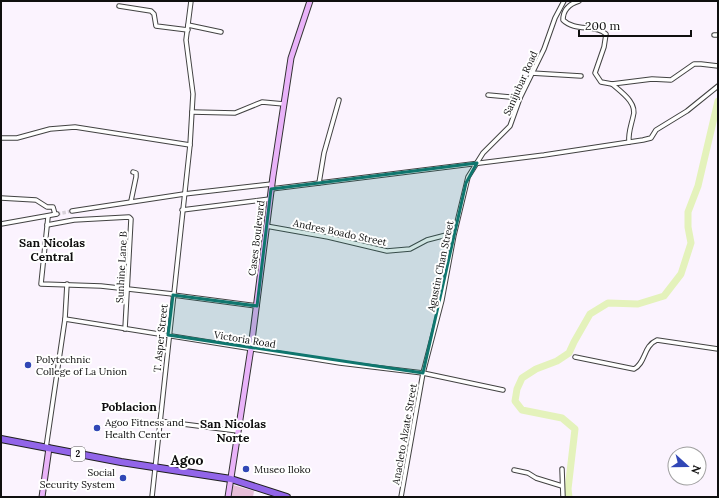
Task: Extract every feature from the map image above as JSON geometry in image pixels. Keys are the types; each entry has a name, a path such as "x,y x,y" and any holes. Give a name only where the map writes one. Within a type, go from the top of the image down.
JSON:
{"highway":[{"name":"2","path":"1,439 231,479 287,497"}],"street":[{"name":"T. Asper Street","path":"152,497 168,335 190,145 193,94 186,40 191,1"},
{"name":"Cases Boulevard","path":"228,497 251,348 266,226 292,52 310,1"},
{"name":"Sanijubar Road","path":"477,163 483,153 510,126 520,98 564,1"},
{"path":"579,1 573,3 565,10 563,20 578,28 600,30 606,34 604,47 595,73 601,82 612,84 652,79 671,80 694,64 718,66"},
{"path":"119,6 151,11 154,14 156,26 188,30"},
{"path":"188,25 221,32"},
{"path":"531,73 581,76"},
{"path":"612,84 634,106 635,112 628,135 629,142"},
{"path":"72,211 184,194 319,183 477,163 651,138 656,130 686,111 718,86"},
{"path":"488,95 520,98"},
{"path":"319,183 324,153 339,100"},
{"path":"192,112 235,113 262,102 284,104"},
{"path":"1,138 17,138 50,129 75,127 190,145"},
{"name":"Agustin Chan Street","path":"423,373 442,300 454,233 466,183 477,163"},
{"path":"131,201 136,177 136,173 133,172"},
{"path":"1,198 36,200 47,208 53,207 56,214 48,217 1,224"},
{"path":"182,210 270,199"},
{"path":"48,217 41,284 67,284 128,289 257,306"},
{"name":"Sunhine Lane B","path":"47,225 74,220 129,217 131,219 125,329"},
{"name":"Andres Boado Street","path":"266,226 328,237 387,251 410,248 432,238 454,233"},
{"path":"42,497 65,319 67,284"},
{"name":"Victoria Road","path":"65,319 340,363 423,373 503,390"},
{"path":"575,356 634,369 639,366 649,345 657,340 718,349"},
{"name":"Anacleto Alzate Street","path":"401,497 423,373"},
{"path":"160,421 238,431"},
{"path":"562,469 563,497"},
{"path":"514,470 528,473 536,478 562,486"}],"highlighted area":[{"path":"477,163 466,183 423,373 168,335 173,295 257,306 271,189"}],"shaded area":[{"path":"233,485 254,491 253,497 231,497"}],"waterway":[{"path":"569,497 568,489 575,429 562,418 522,410 515,401 517,389 522,378 536,369 557,361 569,353 590,314 608,303 638,304 664,296 681,274 691,243 688,227 688,212 698,186 718,101"}],"tunnel":[{"path":"57,214 72,211"}],"place":[{"name":"Polytechnic College of La Union","path":"28,365"},
{"name":"Agoo Fitness and Health Center","path":"97,428"},
{"name":"Museo Iloko","path":"246,469"},
{"name":"Social Security System","path":"123,478"}],"district":[{"name":"San Nicolas Central","path":"52,250"},
{"name":"Poblacion","path":"129,407"},
{"name":"San Nicolas Norte","path":"233,431"},
{"name":"Agoo","path":"187,460"}]}
